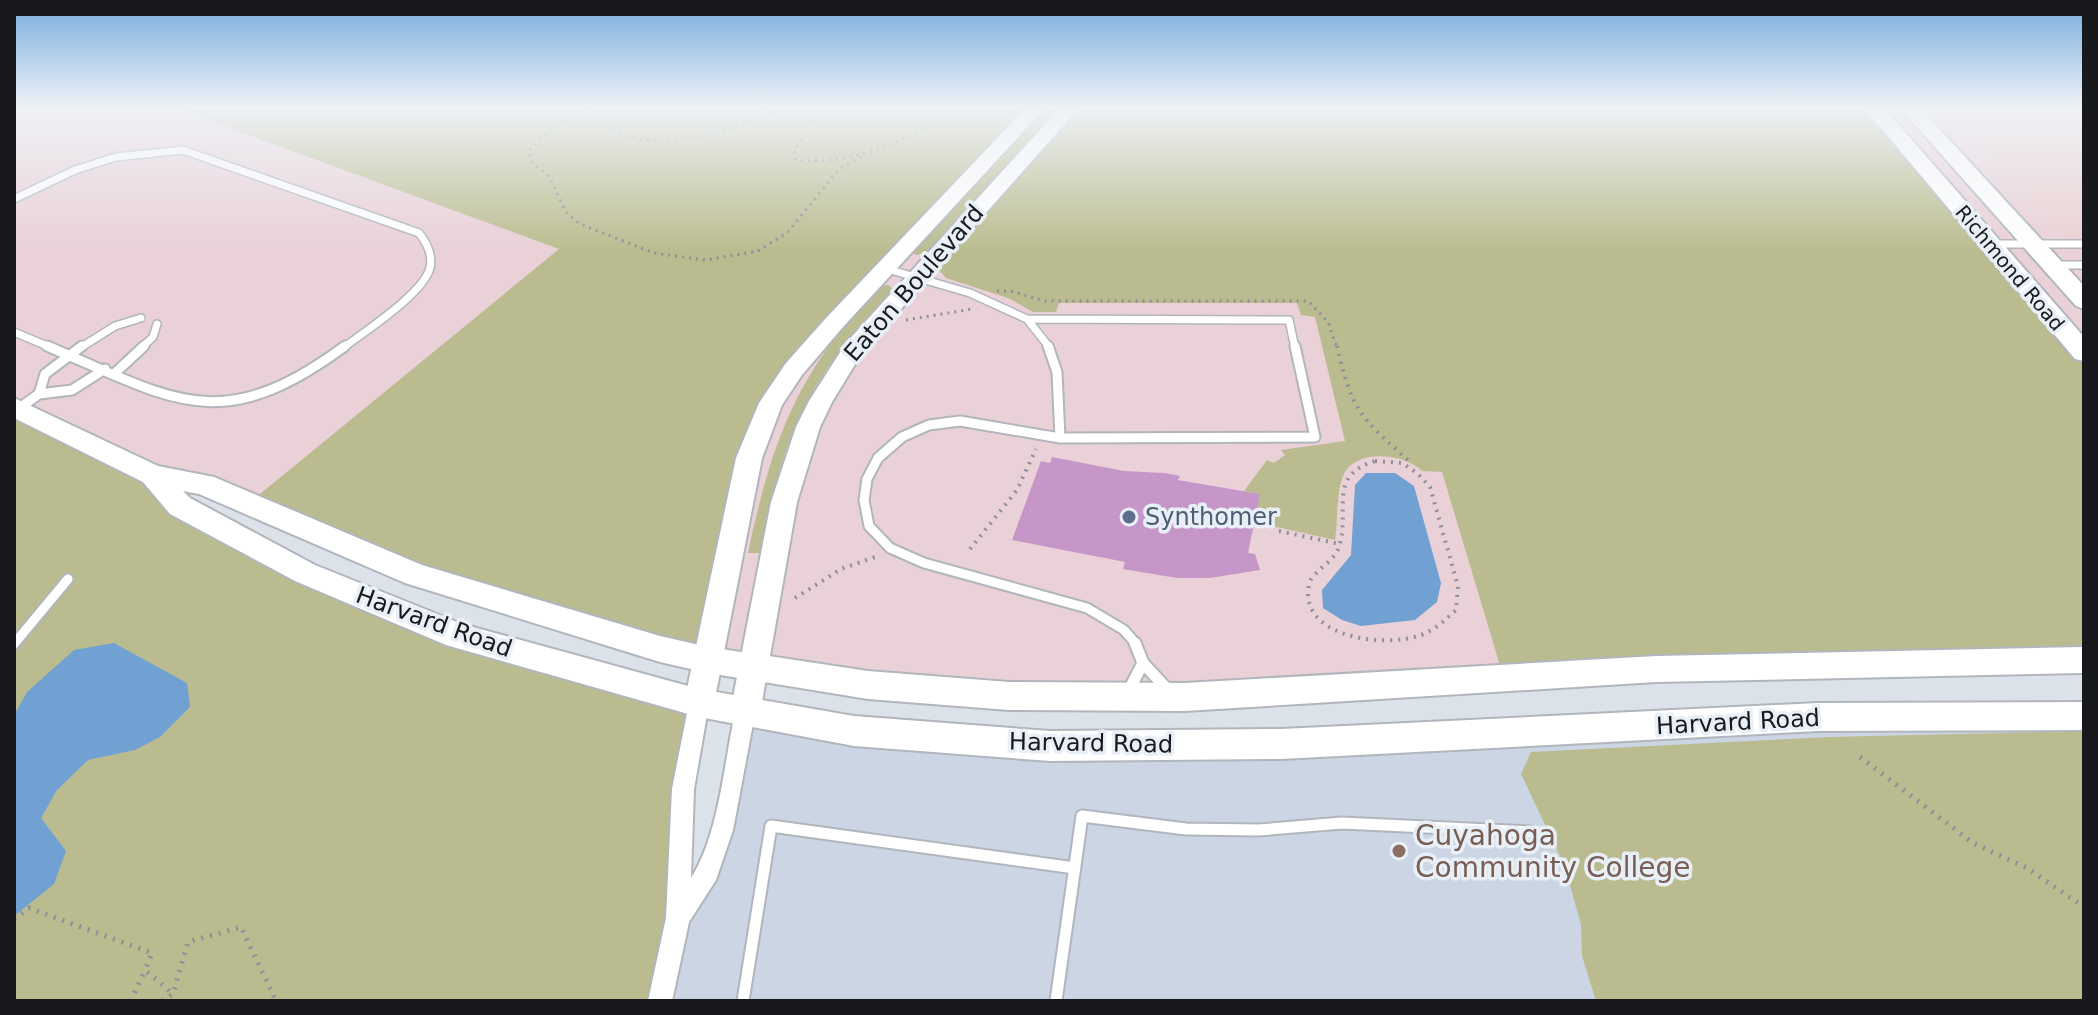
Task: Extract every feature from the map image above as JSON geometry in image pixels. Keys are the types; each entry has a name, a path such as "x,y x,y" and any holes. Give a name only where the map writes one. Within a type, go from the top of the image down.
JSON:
{"main road":[{"name":"Richmond Road","path":"1916,156 2084,353"},
{"path":"1937,156 2027,244"},
{"name":"Richmond Road","path":"1952,156 2027,244 2052,265 2084,301"},
{"name":"Harvard Road","path":"24,403 153,475 204,484 415,575 660,649 708,660 868,685 1009,696 1174,697 1656,669 2084,660"},
{"name":"Harvard Road","path":"153,475 180,506 305,573 457,636 699,703 854,731 1050,746 1281,744 1818,717 2084,716"}],"street":[{"name":"Eaton Boulevard","path":"699,703 749,458 771,403 794,369 990,156"},
{"name":"Eaton Boulevard","path":"745,713 784,502 808,427 854,348 1026,156"},
{"path":"660,1001 678,918 683,789 699,703"},
{"path":"678,918 708,872 722,830 745,713"}],"lane":[{"path":"14,199 68,171 114,156"},
{"path":"14,332 187,402 230,402 300,378 409,294 426,277 432,264 430,244 419,233 201,156"},
{"path":"1989,244 2084,244"},
{"path":"2052,265 2084,265"},
{"path":"884,268 918,276 1002,305 1027,319 1050,348 1057,372 1060,438"},
{"path":"24,403 45,374 110,328 141,318"},
{"path":"1027,319 1289,320 1315,437 1060,438 960,421 929,425 902,437 878,458 867,479 864,500 869,526 890,548 924,563 1087,608 1124,630 1139,648 1143,663 1174,697"},
{"path":"115,373 153,337 157,324"},
{"path":"24,403 72,390 105,369"},
{"path":"14,644 68,579"},
{"path":"1125,696 1143,663"},
{"path":"1056,1001 1082,816 1186,829 1259,830 1342,823 1530,832"},
{"path":"743,1001 771,826 1075,868"}],"path":[{"path":"531,156 533,163 549,176 566,212 580,224 654,253 705,260 758,251 788,232 840,168 862,156"},
{"path":"795,156 796,160 812,163 860,156"},
{"path":"900,322 979,306"},
{"path":"970,549 1006,509 1024,481 1037,445"},
{"path":"1373,460 1402,462 1421,474 1430,487 1458,586 1456,610 1439,626 1417,636 1383,640 1342,634 1321,621 1309,601 1308,587 1311,577 1338,553 1340,544 1346,481 1356,467 1373,460"},
{"path":"1279,531 1340,544"},
{"path":"795,598 841,569 879,556"},
{"path":"1860,757 1973,843 2027,868 2084,907"},
{"path":"14,919 29,908 152,953 131,1001"},
{"path":"162,1001 173,994 188,942 241,927 276,1001"},
{"path":"145,970 173,994"}],"shaded area":[{"path":"14,156 2084,156 2084,660 1185,697 778,671 153,475 14,407"},
{"path":"1991,156 2084,156 2084,257"},
{"name":"Cuyahoga Community College","path":"745,713 1050,746 2084,716 2084,1001 660,1001 678,918 708,873"}],"green space":[{"path":"307,156 991,156 835,322 771,403 708,660 415,575 249,503 559,249"},
{"path":"1000,156 1015,156 925,254 915,255 913,249"},
{"path":"1026,156 1916,156 2084,353 2084,660 1504,679 1442,472 1422,471 1392,457 1369,457 1358,461 1343,476 1335,540 1254,522 1259,494 1244,491 1267,460 1274,463 1285,455 1281,450 1345,441 1315,317 1301,315 1297,303 1059,303 1056,312 1033,312 1008,298 946,278 938,269 942,261 941,250"},
{"path":"888,285 892,288 890,292 846,343 809,398 785,453 763,553 748,553 774,454 799,395 834,339 871,295"},
{"path":"14,407 305,573 699,703 660,1001 14,1001"},
{"path":"2084,731 2084,1001 1596,1001 1582,956 1581,925 1565,867 1521,774 1531,752 1828,737"}],"water":[{"path":"1366,473 1395,473 1414,486 1441,583 1437,602 1415,620 1361,626 1342,620 1323,608 1322,590 1351,555 1355,485"},
{"path":"114,643 187,683 190,707 160,737 135,750 88,760 57,790 41,818 66,851 54,884 14,916 14,715 27,692 74,650"}],"building":[{"path":"1052,457 1124,471 1164,473 1180,476 1178,480 1260,494 1248,553 1255,554 1260,570 1210,578 1177,578 1123,569 1125,562 1012,540 1041,461 1050,463"}],"place":[{"name":"Synthomer","path":"1129,517"},
{"name":"Cuyahoga Community College","path":"1399,851"}]}
